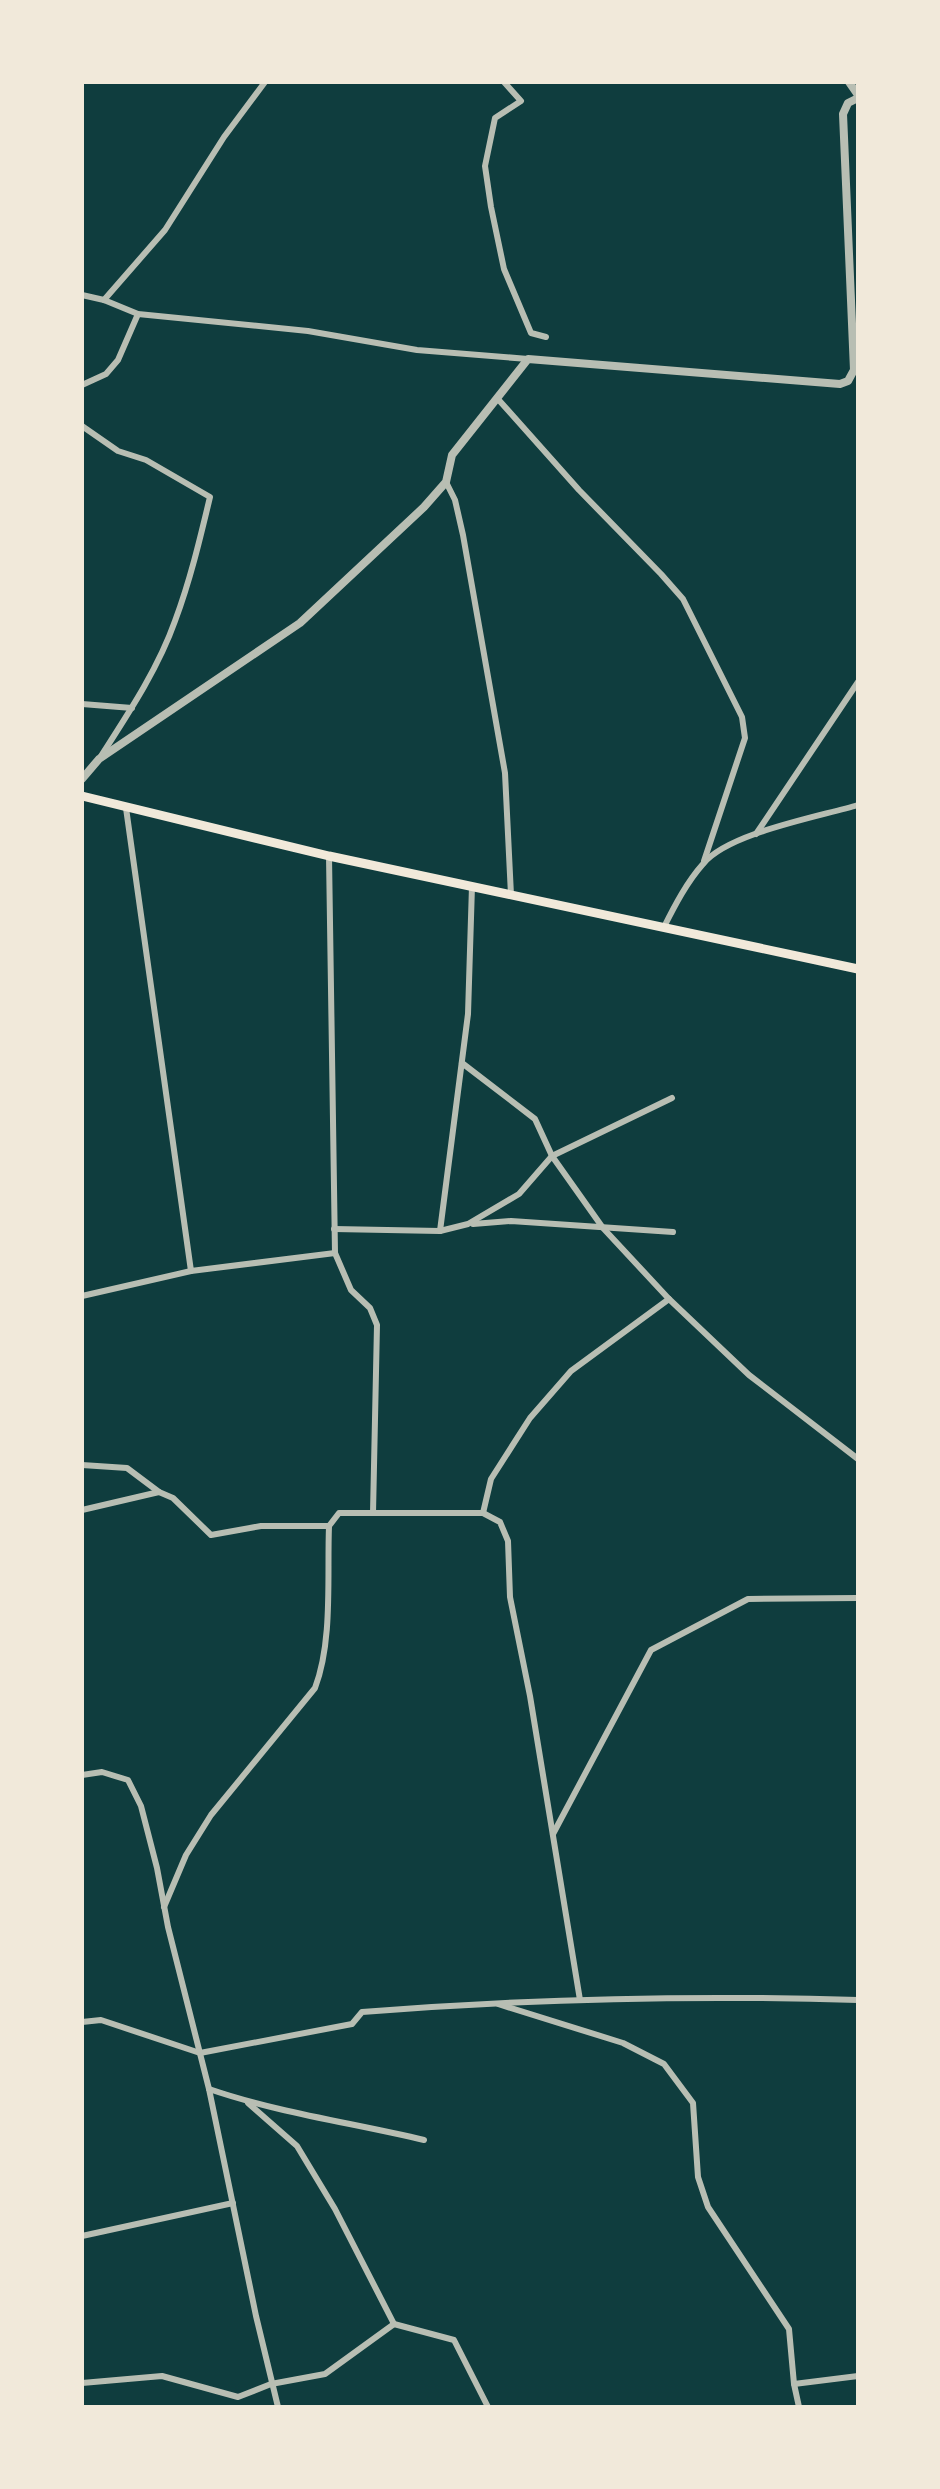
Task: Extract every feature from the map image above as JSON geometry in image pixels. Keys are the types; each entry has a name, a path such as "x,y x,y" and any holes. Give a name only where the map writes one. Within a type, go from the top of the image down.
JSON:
{"main road":[{"path":"82,796 329,856 858,969"}],"street":[{"path":"104,300 165,230 224,137 265,82"},
{"path":"504,82 521,101 495,118 485,166 491,207 504,269 531,333 546,337"},
{"path":"82,295 138,314 308,331 417,350 840,384 848,381 854,370 843,114 848,103 858,96 849,82"},
{"path":"82,385 106,374 118,360 138,314"},
{"path":"99,759 300,623 424,507 446,482 452,455 528,359"},
{"path":"497,398 683,599 742,717 745,738 704,861 664,927"},
{"path":"82,426 118,451 146,460 210,497 175,624 132,708 82,779"},
{"path":"446,482 455,500 463,535 505,773 511,895"},
{"path":"756,834 858,682"},
{"path":"82,704 132,708"},
{"path":"704,861 732,843 756,834 858,805"},
{"path":"126,808 191,1271"},
{"path":"329,856 335,1253 351,1290 370,1308 377,1325 373,1513"},
{"path":"440,1231 468,1014 472,886"},
{"path":"462,1063 535,1119 552,1156 603,1228 669,1299 749,1375 858,1459"},
{"path":"468,1224 519,1194 552,1156 672,1098"},
{"path":"334,1229 440,1231 468,1224 511,1221 673,1232"},
{"path":"82,1296 191,1271 335,1253"},
{"path":"483,1513 491,1479 530,1418 571,1371 669,1299"},
{"path":"82,1465 127,1468 159,1492 173,1498 211,1535 261,1526 329,1526"},
{"path":"82,1510 159,1492"},
{"path":"164,1907 186,1855 211,1815 315,1688 322,1671 325,1649 329,1526 339,1513 483,1513 500,1522 508,1541 510,1597 530,1696 580,2000"},
{"path":"553,1834 651,1650 748,1599 858,1598"},
{"path":"82,1775 102,1772 128,1780 141,1806 209,2089 278,2407"},
{"path":"82,2022 101,2020 200,2053 352,2024 362,2012 491,2002 784,1998 858,2000"},
{"path":"491,2002 623,2043 664,2064 693,2103 698,2177 708,2207 789,2329 799,2407"},
{"path":"209,2089 248,2103 424,2140"},
{"path":"248,2103 297,2146 378,2287 394,2324"},
{"path":"82,2236 233,2203"},
{"path":"82,2383 162,2376 238,2397 271,2384 325,2374 394,2324"},
{"path":"394,2324 454,2340 488,2407"},
{"path":"794,2384 858,2376"}]}
